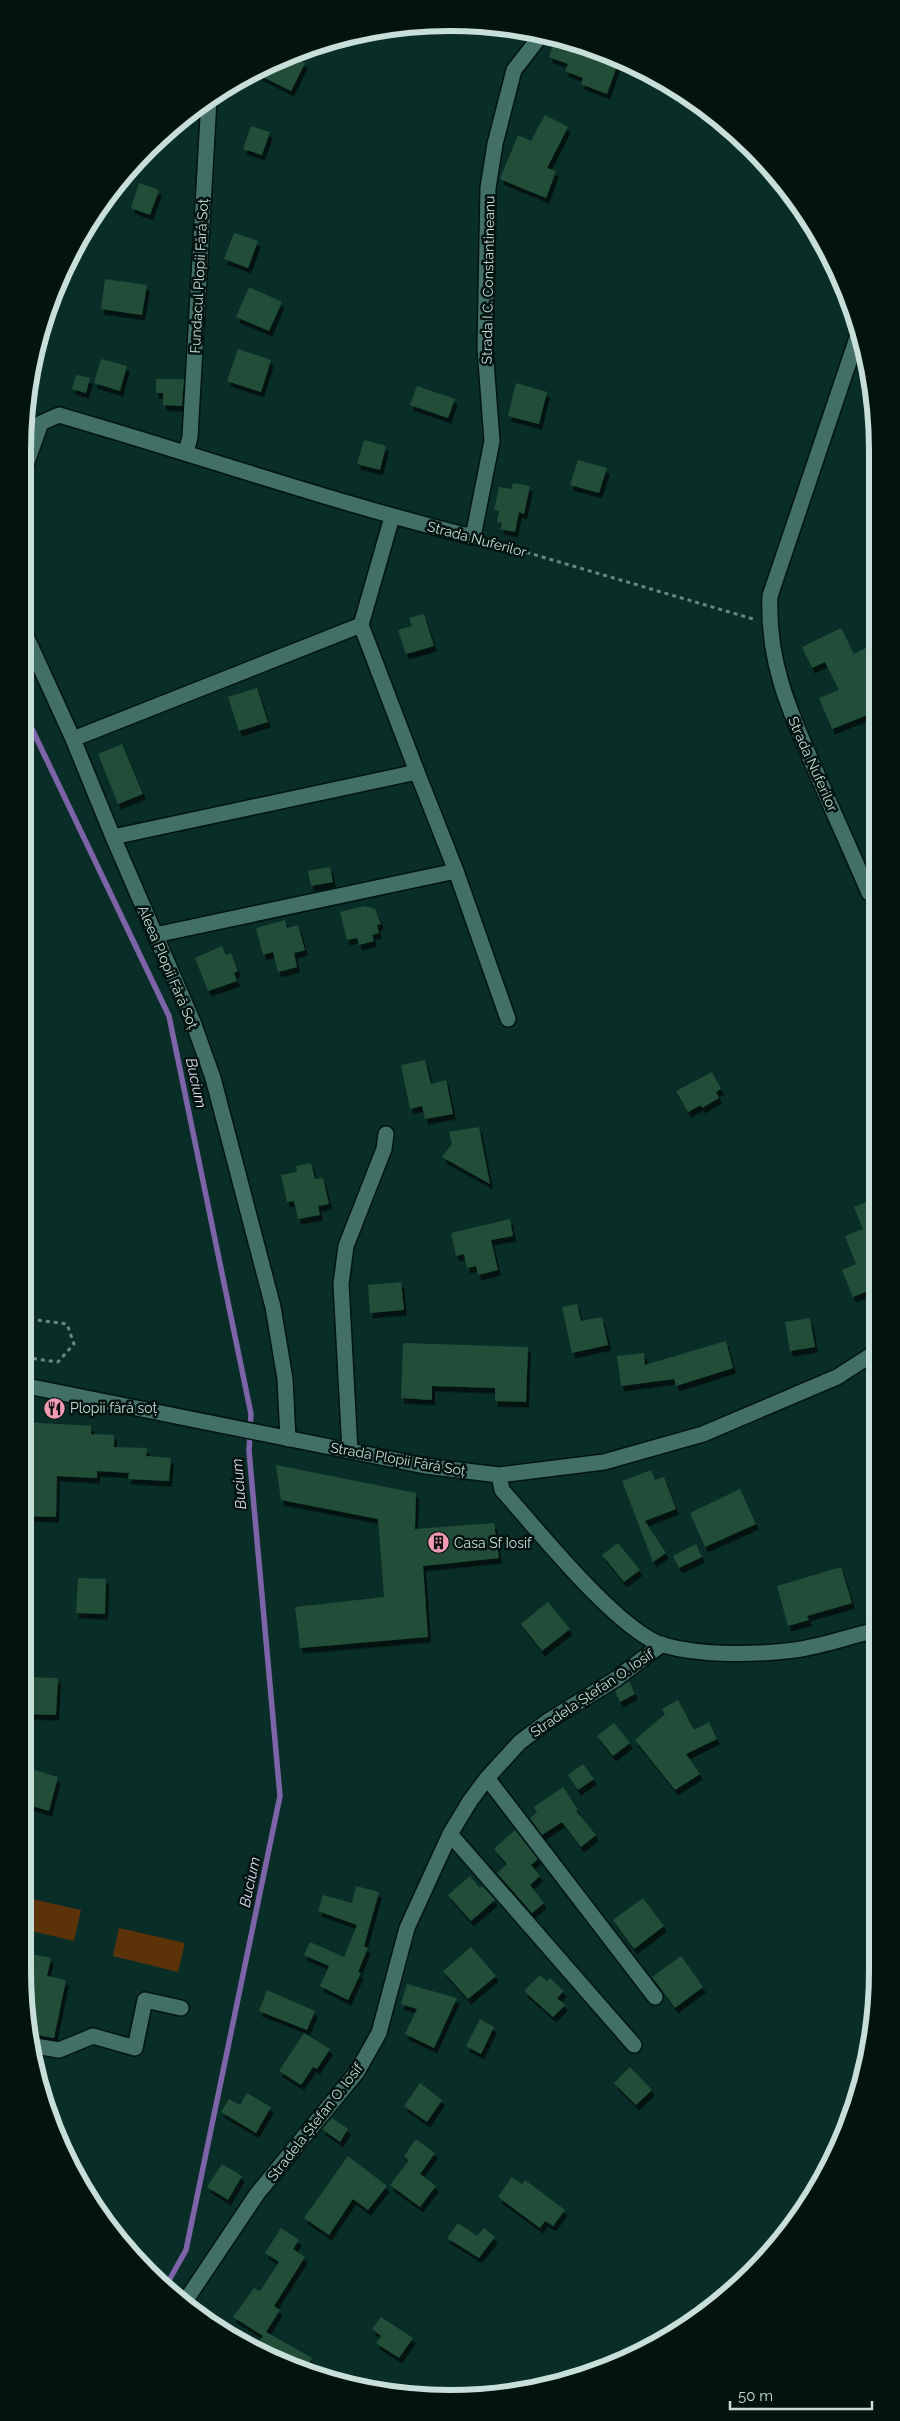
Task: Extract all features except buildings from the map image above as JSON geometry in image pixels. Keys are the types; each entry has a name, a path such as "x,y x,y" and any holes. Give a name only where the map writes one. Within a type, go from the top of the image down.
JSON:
{"street":[{"name":"Strada I.C. Constantineanu","path":"473,537 492,441 485,348 488,188 495,144 514,70 537,40"},
{"name":"Fundacul Plopii Fără Soț","path":"186,452 190,437 208,108"},
{"name":"Strada Nuferilor","path":"855,345 770,596 768,624 775,667 785,702 869,893"},
{"name":"Strada Nuferilor","path":"31,451 41,423 59,415 186,452 392,517 473,537"},
{"path":"392,517 361,624 456,871 508,1019"},
{"path":"73,739 361,624"},
{"name":"Aleea Plopii Fără Soț","path":"31,647 73,739 193,1022 213,1078 273,1307 285,1379 288,1439"},
{"path":"113,837 417,772"},
{"path":"155,935 456,871"},
{"path":"350,1450 341,1284 346,1246 384,1149 386,1134"},
{"name":"Strada Plopii Fără Soț","path":"31,1387 425,1466 499,1475 604,1462 703,1434 837,1377 869,1356"},
{"path":"499,1475 502,1490 602,1600 629,1626 662,1644 710,1652 796,1650 869,1632"},
{"name":"Stradela Ștefan O. Iosif","path":"188,2297 258,2194 357,2072 379,2032 407,1928 450,1834 487,1778 520,1742 548,1721 616,1679 662,1644"},
{"path":"487,1778 655,1997"},
{"path":"450,1834 634,2045"},
{"path":"38,2047 59,2050 93,2036 135,2048 144,2000 181,2008"}],"path":[{"name":"Strada Nuferilor","path":"473,537 768,624"},
{"path":"31,1319 67,1324 74,1344 58,1362 31,1358"}],"shaded area":[{"path":"31,1899 81,1910 74,1941 31,1931"},
{"path":"119,1928 185,1943 178,1972 113,1956"}],"waterway":[{"name":"Bucium","path":"31,727 169,1016 251,1414 249,1451 280,1796 186,2250 169,2281"}],"place":[{"name":"Plopii fără soț","path":"54,1408"},
{"name":"Casa Sf Iosif","path":"438,1543"}]}
